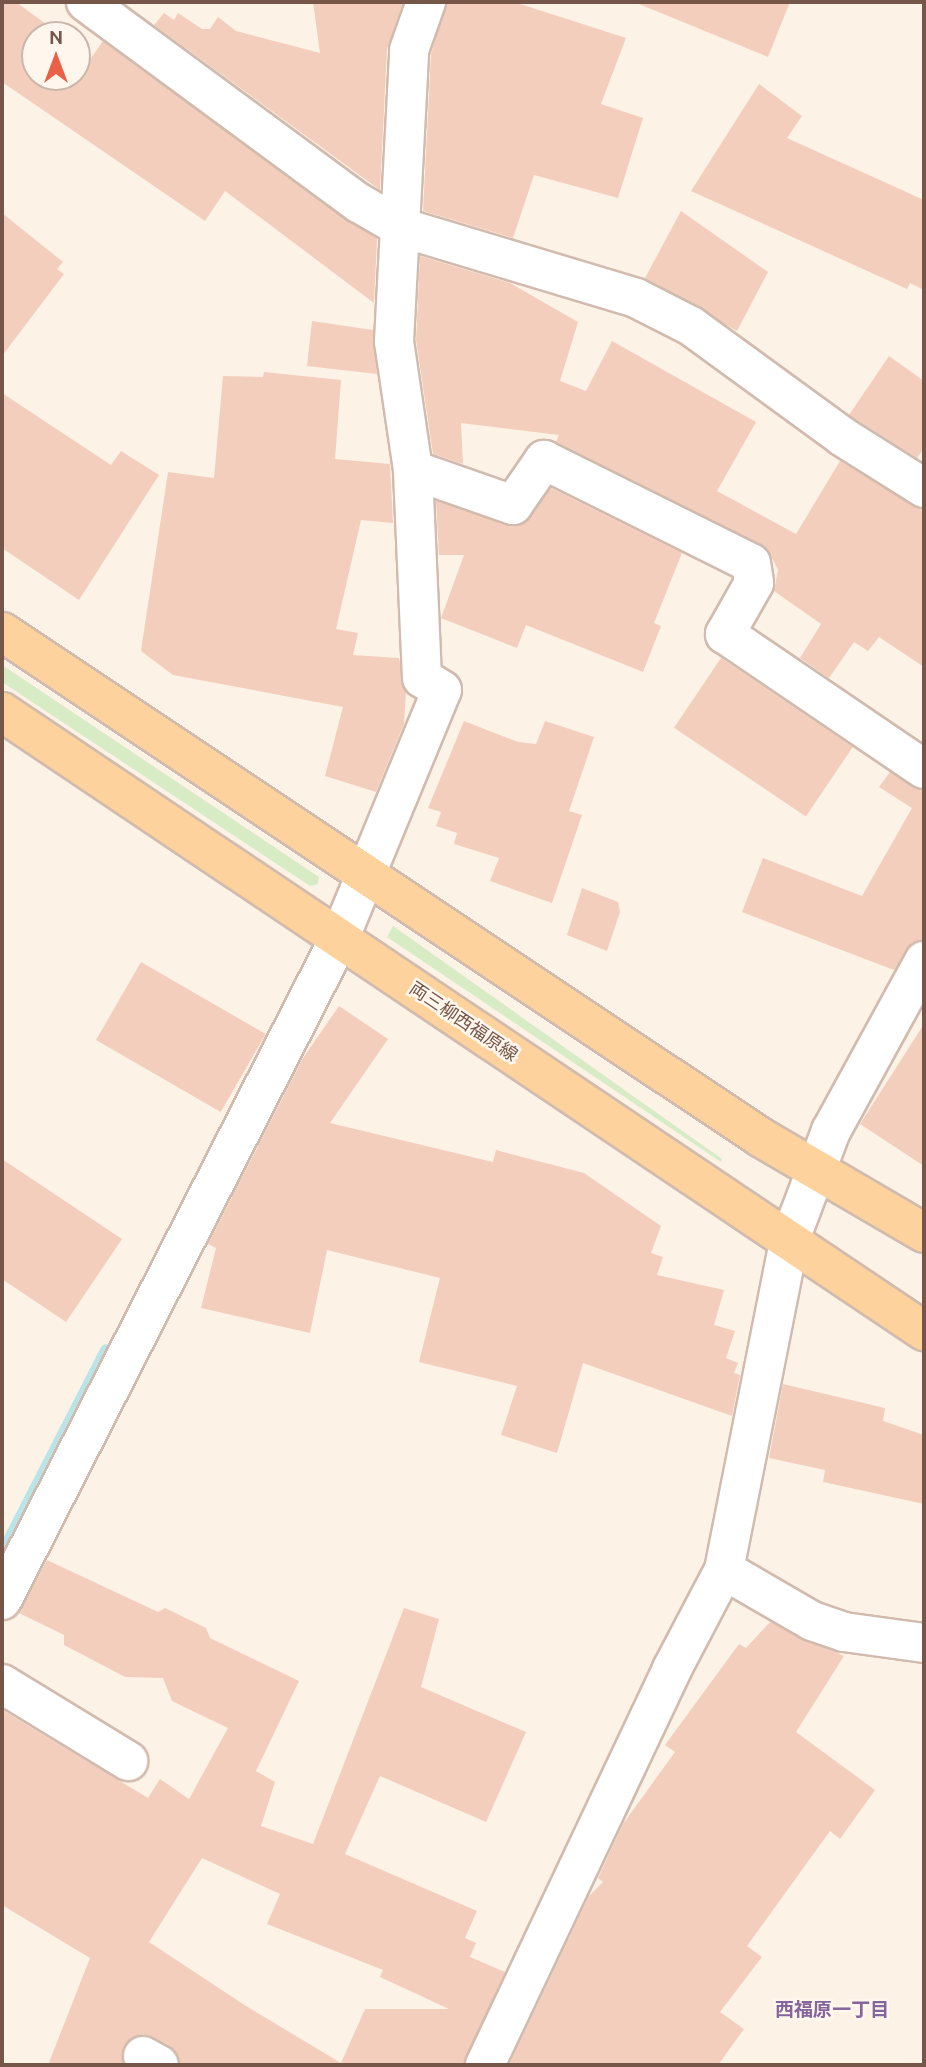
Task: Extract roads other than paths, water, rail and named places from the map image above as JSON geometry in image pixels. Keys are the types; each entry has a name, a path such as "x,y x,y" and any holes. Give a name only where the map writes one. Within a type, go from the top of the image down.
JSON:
{"main road":[{"path":"2,632 366,877 814,1170 924,1233"},
{"name":"両三柳西福原線","path":"2,712 924,1331"}],"street":[{"path":"86,2 359,203 400,227 636,299 680,320 924,488"},
{"path":"2,1600 340,937 442,690 422,678 413,470 394,341 409,50 426,2"},
{"path":"413,470 513,505 544,460 751,564 754,583 725,634 924,769"},
{"path":"485,2065 672,1669 724,1570 789,1242 814,1170 854,1084 924,961"},
{"path":"724,1570 812,1621 844,1632 924,1643"},
{"path":"2,1684 128,1761"}],"waterway":[{"path":"2,1556 107,1351"}],"district":[{"name":"西福原一丁目","path":"832,2010"}]}
